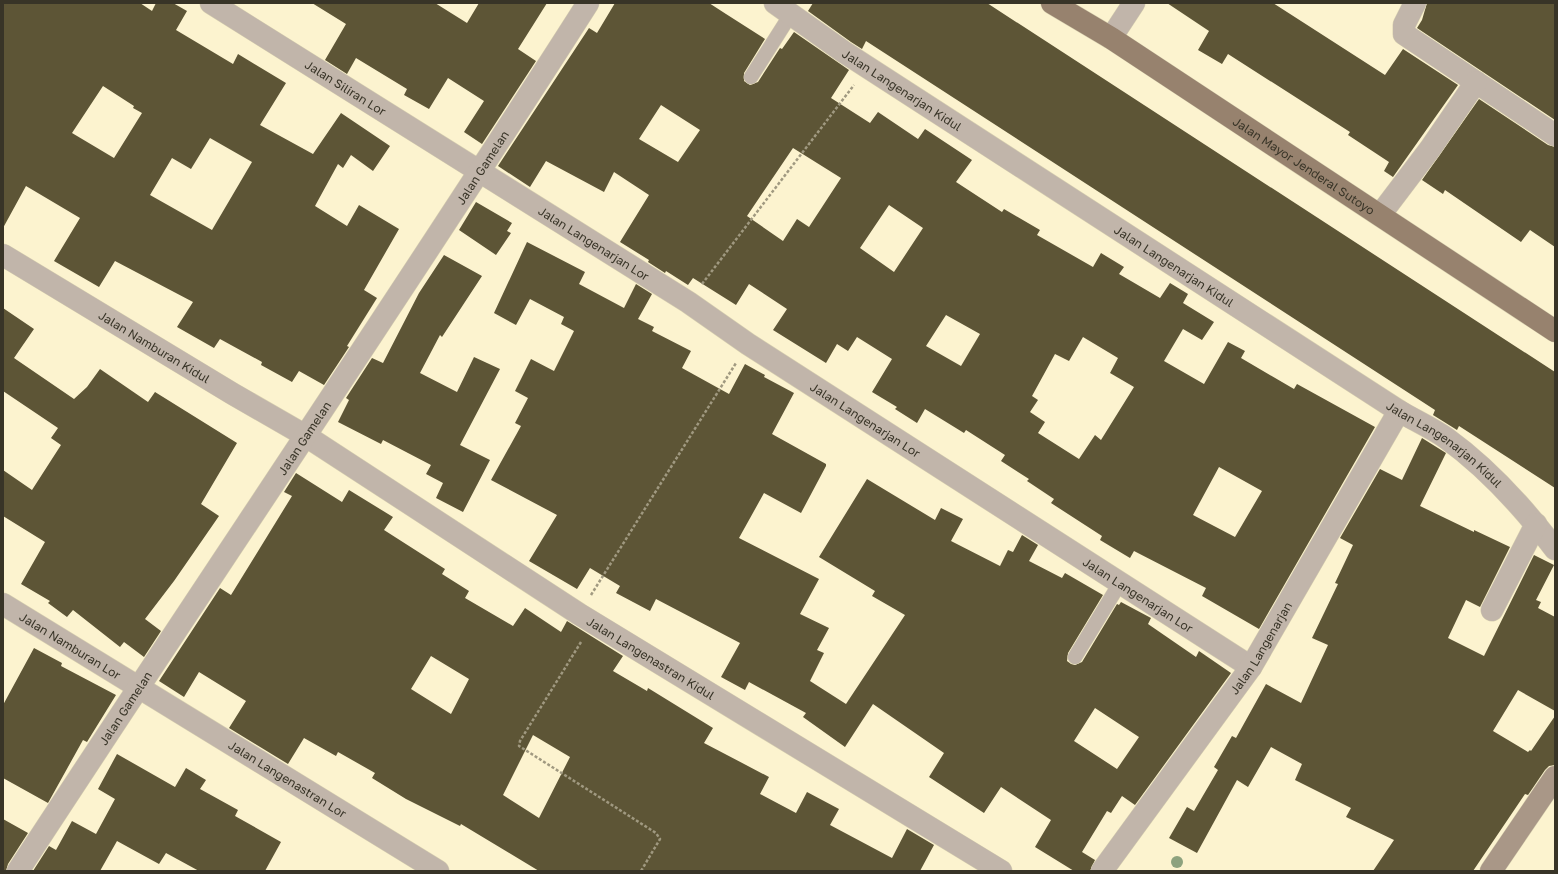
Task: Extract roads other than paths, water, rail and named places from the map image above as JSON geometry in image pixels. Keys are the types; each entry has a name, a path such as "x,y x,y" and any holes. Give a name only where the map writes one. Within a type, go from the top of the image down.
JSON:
{"main road":[{"name":"Jalan Mayor Jenderal Sutoyo","path":"1052,3 1111,38 1555,331"}],"street":[{"name":"Jalan Siliran Lor","path":"211,3 481,171"},
{"name":"Jalan Gamelan","path":"18,871 138,687 481,171 588,3"},
{"path":"1111,38 1134,3"},
{"path":"1415,3 1404,25 1404,34 1555,135"},
{"name":"Jalan Langenarjan Kidul","path":"783,9 868,67 1399,411 1446,438 1495,478 1536,524 1555,549"},
{"path":"1380,215 1430,149 1476,82"},
{"name":"Jalan Langenarjan Lor","path":"481,171 688,302 748,344 1251,667"},
{"name":"Jalan Namburan Kidul","path":"3,254 233,394 306,436"},
{"name":"Jalan Langenarjan","path":"1102,871 1251,667 1399,411"},
{"name":"Jalan Langenastran Kidul","path":"306,436 586,619 1001,871"},
{"path":"1492,610 1536,524"},
{"name":"Jalan Namburan Lor","path":"3,604 138,687"},
{"name":"Jalan Langenastran Lor","path":"138,687 438,871"},
{"path":"1491,871 1555,778"}],"lane":[{"path":"751,78 783,9"},
{"path":"1075,657 1120,583"}]}
